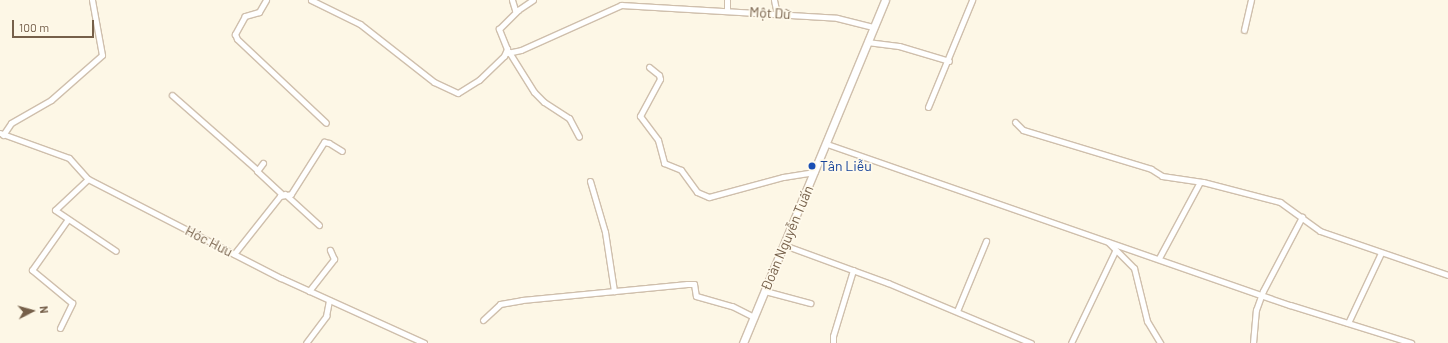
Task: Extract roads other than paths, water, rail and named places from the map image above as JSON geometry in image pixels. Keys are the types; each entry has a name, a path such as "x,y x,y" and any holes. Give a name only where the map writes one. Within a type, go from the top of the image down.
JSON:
{"main road":[{"name":"Đoàn Nguyễn Tuấn","path":"743,343 827,144 885,0"}],"street":[{"path":"1,134 11,123 51,100 102,56 92,0"},
{"path":"266,0 259,12 245,16 235,34 237,40 326,124"},
{"path":"311,0 360,24 448,90 463,92 508,52"},
{"path":"512,0 515,10 518,10"},
{"path":"533,0 518,10 499,29 508,52 534,92 544,102 569,118 579,137"},
{"path":"727,0 727,10"},
{"path":"774,0 777,14"},
{"path":"928,107 949,61 972,0"},
{"path":"1244,30 1251,0"},
{"name":"Một Dữ","path":"508,52 521,50 622,3 677,10 727,10 837,18 873,27"},
{"path":"867,42 899,46 949,61"},
{"path":"649,67 659,75 660,79 640,116 658,140 664,163 681,170 697,192 709,197 783,177 815,172"},
{"path":"172,96 319,225"},
{"path":"1015,122 1023,130 1151,170 1162,176 1200,182 1280,202 1320,231 1448,275"},
{"name":"Hóc Hưu","path":"1,134 69,158 88,179 309,291 424,343"},
{"path":"283,194 291,194 324,142 329,143 342,151"},
{"path":"827,144 1160,258 1262,295 1411,343"},
{"path":"256,169 263,163"},
{"path":"88,179 55,210 116,251"},
{"path":"590,181 605,232 614,291"},
{"path":"1160,258 1200,182"},
{"path":"234,254 283,194"},
{"path":"1253,343 1256,310 1262,295 1302,217"},
{"path":"60,328 72,303 32,270 68,219"},
{"path":"957,311 986,241"},
{"path":"1108,241 1115,251 1134,268 1146,321 1160,343"},
{"path":"784,245 853,270 957,311 1031,343"},
{"path":"309,291 334,259 330,250"},
{"path":"1071,343 1115,251"},
{"path":"1348,323 1381,253"},
{"path":"833,343 833,336 853,270"},
{"path":"483,320 500,304 614,291 694,284 696,296 732,306 754,317"},
{"path":"765,291 810,303"},
{"path":"306,343 326,316 329,300"}],"place":[{"name":"Tân Liễu","path":"812,166"}]}
